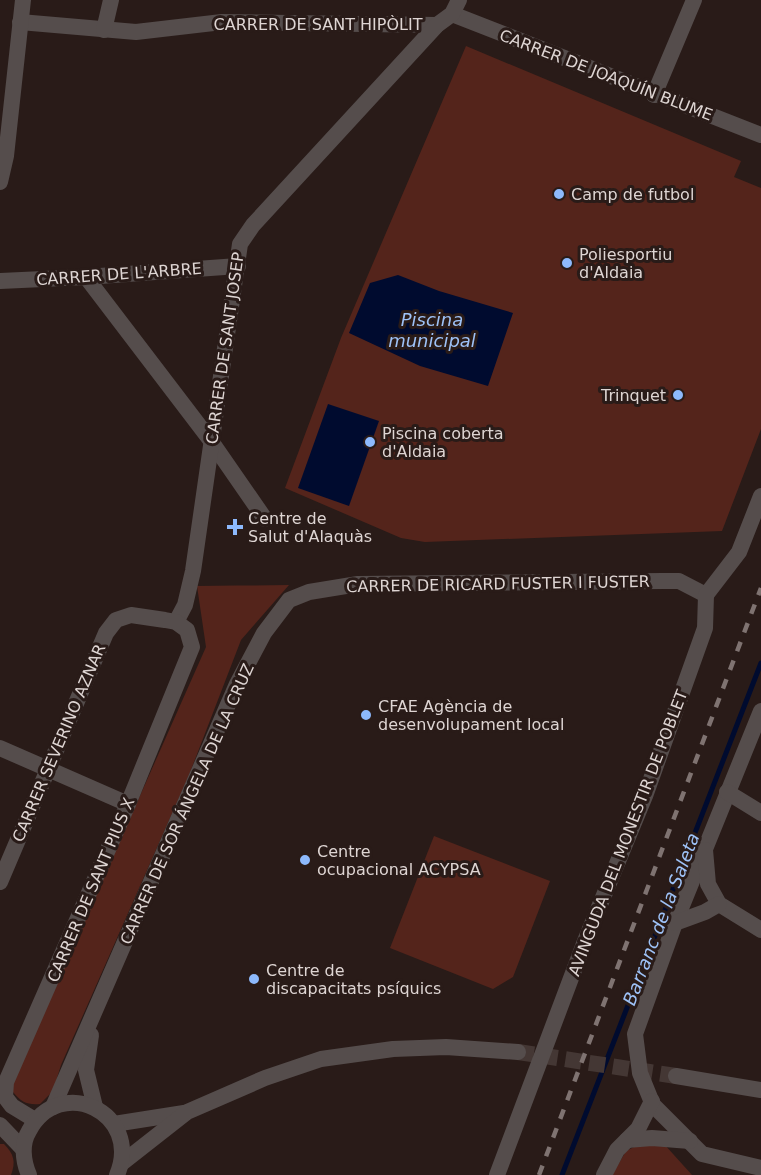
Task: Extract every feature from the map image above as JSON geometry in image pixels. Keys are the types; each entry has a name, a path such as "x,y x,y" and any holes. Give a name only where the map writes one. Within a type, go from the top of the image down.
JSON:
{"street":[{"path":"0,182 6,156 22,0"},
{"path":"104,30 111,0"},
{"path":"654,95 694,0"},
{"name":"CARRER DE JOAQUÍN BLUME","path":"455,7 654,95 761,135"},
{"name":"CARRER DE SANT JOSEP","path":"176,622 185,605 193,571 240,244 253,225 455,7"},
{"name":"CARRER DE SANT HIPÒLIT","path":"20,22 136,32 222,22 437,25"},
{"name":"CARRER DE L'ARBRE","path":"0,281 238,266"},
{"path":"86,277 211,441 265,519"},
{"path":"706,595 739,552 761,496"},
{"name":"CARRER DE RICARD FUSTER I FUSTER","path":"289,600 309,592 358,584 536,581 679,581 706,595"},
{"name":"AVINGUDA DEL MONESTIR DE POBLET","path":"497,1175 585,941 653,774 705,628 706,595"},
{"name":"CARRER DE SOR ÁNGELA DE LA CRUZ","path":"53,1107 237,684 264,633 289,600"},
{"name":"CARRER SEVERINO AZNAR","path":"0,882 106,633 117,620 131,615 176,622"},
{"name":"CARRER DE SANT PIUS X","path":"35,1120 12,1106 5,1097 6,1082 128,804 192,647 187,630 176,622"},
{"path":"761,711 675,923 635,1034 640,1073 653,1105 702,1154 761,1168"},
{"path":"0,748 128,804"},
{"path":"727,792 761,813"},
{"path":"705,847 708,884 719,904 761,930"},
{"path":"675,923 719,904"},
{"name":"CARRER DE SOR ÁNGELA DE LA CRUZ","path":"94,1013 86,1070 95,1107"},
{"path":"114,1124 187,1112 265,1078 321,1059 393,1049 446,1047 518,1052"},
{"path":"676,1076 761,1090"},
{"path":"604,1175 617,1150 638,1129 652,1101"},
{"path":"25,1166 27,1134 35,1120 53,1107 67,1102 95,1107 106,1114 114,1124 123,1150 119,1169"},
{"path":"119,1169 187,1112"},
{"path":"0,1125 25,1166"},
{"path":"627,1140 652,1138 690,1142"}],"shaded area":[{"name":"Poliesportiu d'Aldaia","path":"466,46 741,161 734,177 761,188 761,429 722,531 425,542 401,538 285,488 341,338"},
{"path":"289,585 241,640 189,775 61,1065 53,1091 40,1104 25,1102 13,1092 13,1082 206,647 197,586"},
{"path":"434,836 550,881 513,977 493,989 390,948"},
{"path":"0,1144 4,1144 12,1155 14,1162 11,1175 0,1175"},
{"path":"640,1144 664,1144 692,1175 612,1175 626,1151"}],"water":[{"name":"Piscina municipal","path":"398,275 439,291 513,313 488,386 420,366 349,333 370,283"},
{"path":"328,404 379,421 349,506 298,488"}],"waterway":[{"name":"Barranc de la Saleta","path":"562,1175 761,663"}],"tunnel":[{"path":"518,1052 676,1076"}],"railway":[{"path":"539,1175 761,588"}],"place":[{"name":"Camp de futbol","path":"559,194"},
{"name":"Poliesportiu d'Aldaia","path":"567,263"},
{"name":"Trinquet","path":"678,395"},
{"name":"Piscina coberta d'Aldaia","path":"370,442"},
{"name":"Centre de Salut d'Alaquàs","path":"235,527"},
{"name":"CFAE Agència de desenvolupament local","path":"366,715"},
{"name":"Centre ocupacional ACYPSA","path":"305,860"},
{"name":"Centre de discapacitats psíquics","path":"254,979"}]}
